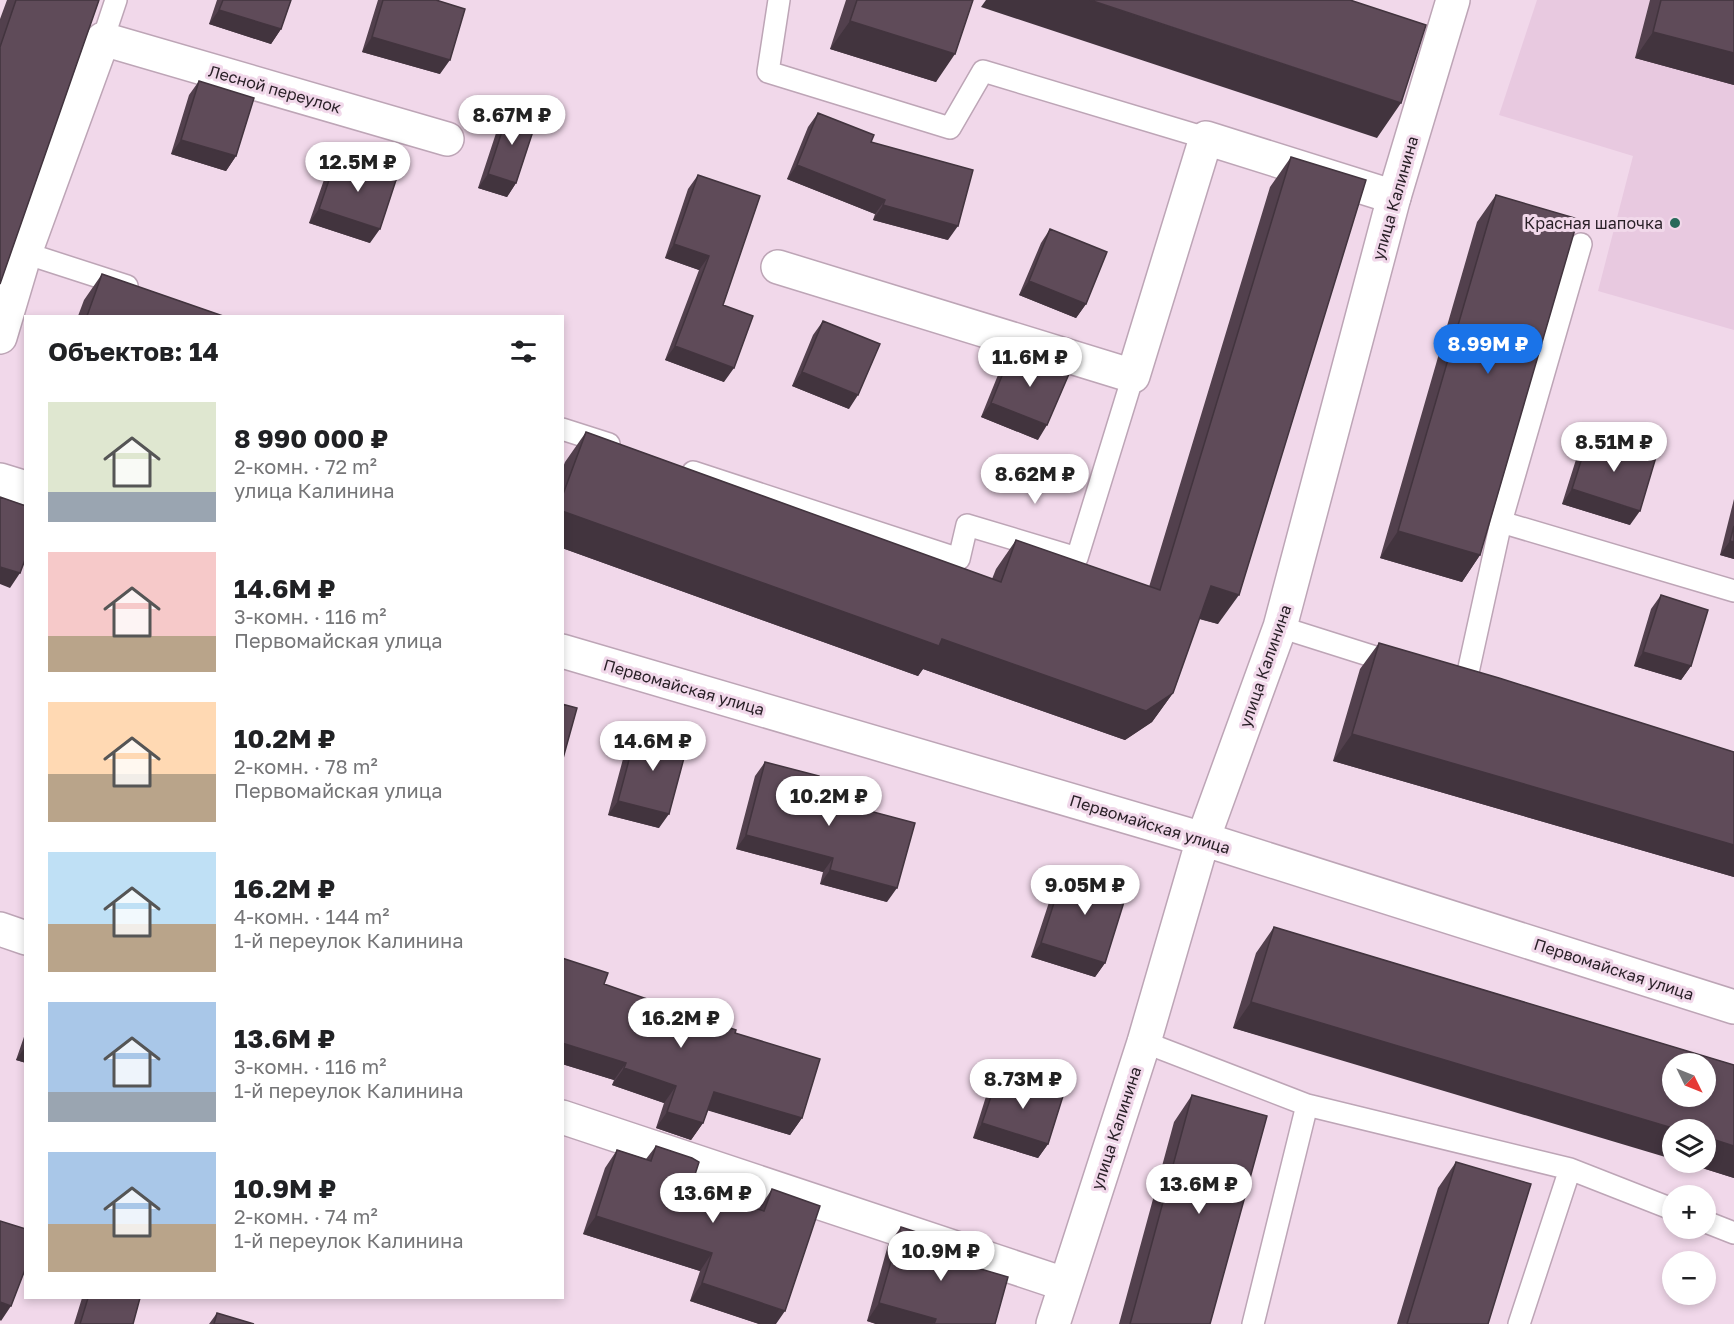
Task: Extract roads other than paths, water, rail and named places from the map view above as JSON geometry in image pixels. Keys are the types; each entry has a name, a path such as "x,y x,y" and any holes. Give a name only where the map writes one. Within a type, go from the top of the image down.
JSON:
{"street":[{"name":"улица Калинина","path":"1053,1324 1064,1284 1144,1042 1203,839 1280,627 1394,197 1453,0"},
{"name":"Лесной переулок","path":"103,39 447,139"},
{"path":"0,337 25,253 103,39"},
{"path":"778,267 1133,376 1206,138 1394,197"},
{"path":"0,480 24,487"},
{"name":"Первомайская улица","path":"564,652 1203,839 1734,1007"},
{"path":"0,929 24,937"},
{"path":"564,1118 1064,1284"}],"lane":[{"path":"103,39 116,0"},
{"path":"779,0 768,72 950,128 983,72 1206,138"},
{"path":"1465,686 1502,522 1581,244"},
{"path":"25,253 144,292"},
{"path":"676,466 959,559 967,525 1077,558 1133,376"},
{"path":"564,430 630,451"},
{"path":"1502,522 1734,591"},
{"path":"1280,627 1422,672"},
{"path":"1443,679 1487,693"},
{"path":"1144,1042 1307,1105 1570,1169 1662,1205"},
{"path":"1253,1324 1307,1105"},
{"path":"1519,1324 1570,1169"},
{"path":"1716,1226 1734,1233"}],"place":[{"name":"Красная шапочка","path":"1675,223"}]}
